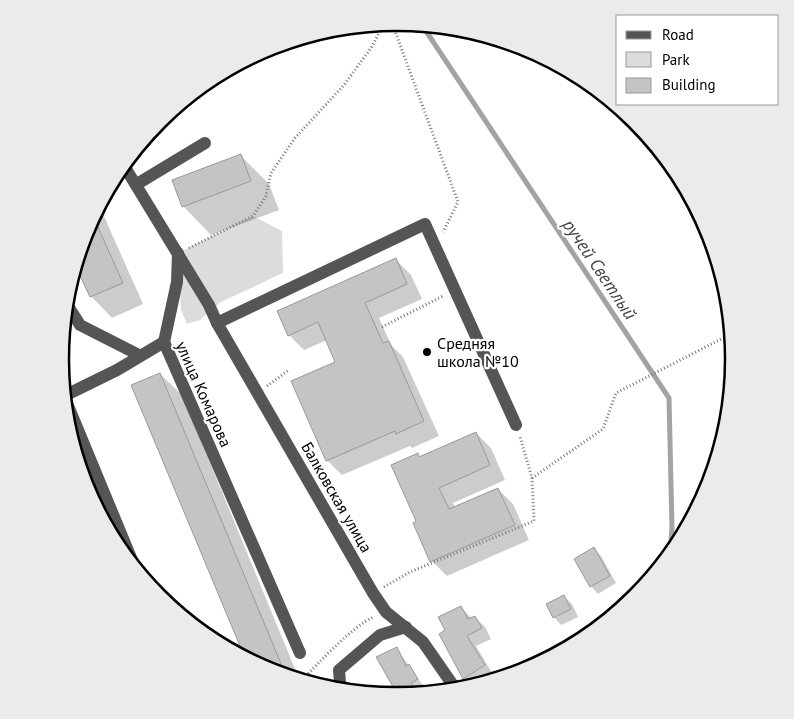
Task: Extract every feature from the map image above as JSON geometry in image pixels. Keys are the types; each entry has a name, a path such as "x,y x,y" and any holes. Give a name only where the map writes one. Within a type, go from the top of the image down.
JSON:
{"street":[{"path":"137,184 205,143"},
{"name":"Балковская улица","path":"128,171 209,305 217,323 373,593 386,612 424,642 451,683"},
{"path":"217,323 425,224 516,425"},
{"path":"164,342 177,282 178,253"},
{"path":"73,313 80,325 139,355"},
{"name":"улица Комарова","path":"71,392 118,370 139,355 164,342 300,653"},
{"name":"улица Комарова","path":"75,421 125,543"},
{"path":"340,682 339,670 380,635 406,627"}],"path":[{"path":"395,31 458,202 436,246"},
{"path":"178,253 254,216 266,196 271,173 295,138 344,85 371,48 380,32"},
{"path":"382,327 455,290"},
{"path":"532,478 603,429 616,393 725,338"},
{"path":"259,393 289,370"},
{"path":"373,593 410,572 534,521 532,478 516,425"},
{"path":"307,675 366,620"}],"green space":[{"path":"253,216 282,231 283,273 221,302 200,320 187,324 181,310 178,253"}],"building":[{"path":"241,154 251,181 182,207 172,180"},
{"path":"98,226 123,283 90,297 80,275"},
{"path":"396,258 407,284 365,303 383,343 389,341 424,421 396,434 395,431 326,461 291,381 335,362 318,322 288,336 277,311"},
{"path":"160,373 282,666 271,663 241,648 131,385"},
{"path":"476,432 490,465 439,488 449,509 498,488 515,525 430,562 413,523 416,521 391,465 418,453 419,457"},
{"path":"594,547 610,576 590,587 574,559"},
{"path":"564,595 571,609 553,618 546,604"},
{"path":"461,606 468,619 475,616 482,628 467,636 485,665 463,679 439,634 445,630 438,617"},
{"path":"397,647 406,666 409,664 418,679 411,683 414,687 394,688 376,657"}],"waterway":[{"name":"ручей Светлый","path":"427,33 669,398 671,540"}],"place":[{"name":"Средняя школа №10","path":"427,352"}]}
